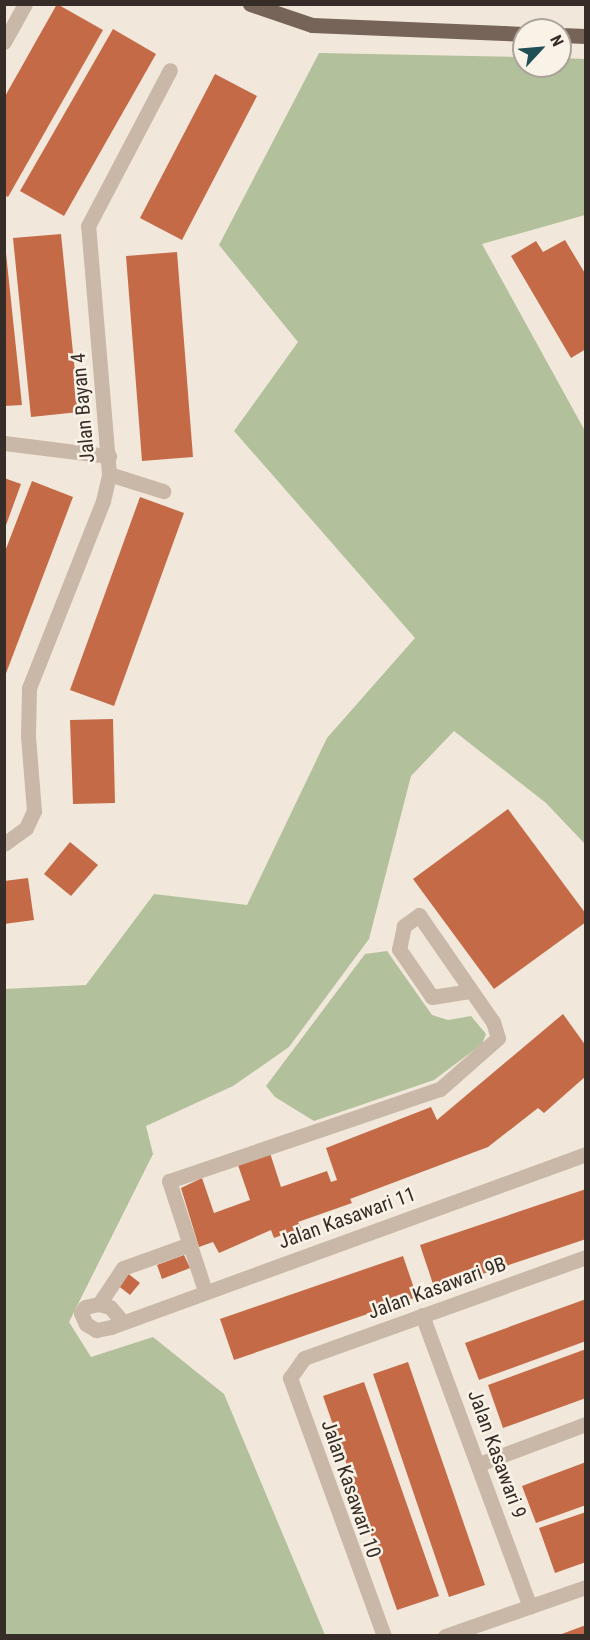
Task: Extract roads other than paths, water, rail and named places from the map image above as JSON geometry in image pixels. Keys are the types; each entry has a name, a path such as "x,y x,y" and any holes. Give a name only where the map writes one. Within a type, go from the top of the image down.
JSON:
{"main road":[{"path":"250,4 312,25 512,33"}],"street":[{"path":"4,42 25,4"},
{"name":"Jalan Bayan 4","path":"4,844 26,828 34,811 28,736 29,688 103,501 108,474 109,456 88,226 171,70"},
{"path":"4,443 109,456"},
{"path":"108,474 163,491"},
{"path":"205,1291 169,1181 440,1089 498,1038 494,1022 470,991 419,915 404,926 399,949 432,997 470,991"},
{"name":"Jalan Kasawari 11","path":"99,1304 85,1307 81,1313 86,1324 96,1330 585,1154"},
{"path":"122,1321 110,1307 99,1304 123,1268 190,1244"},
{"name":"Jalan Kasawari 9B","path":"304,1358 585,1257"},
{"name":"Jalan Kasawari 9","path":"422,1316 479,1464 530,1607"},
{"name":"Jalan Kasawari 10","path":"304,1358 290,1378 384,1635"},
{"path":"479,1464 585,1424"},
{"path":"445,1635 585,1587"}]}
